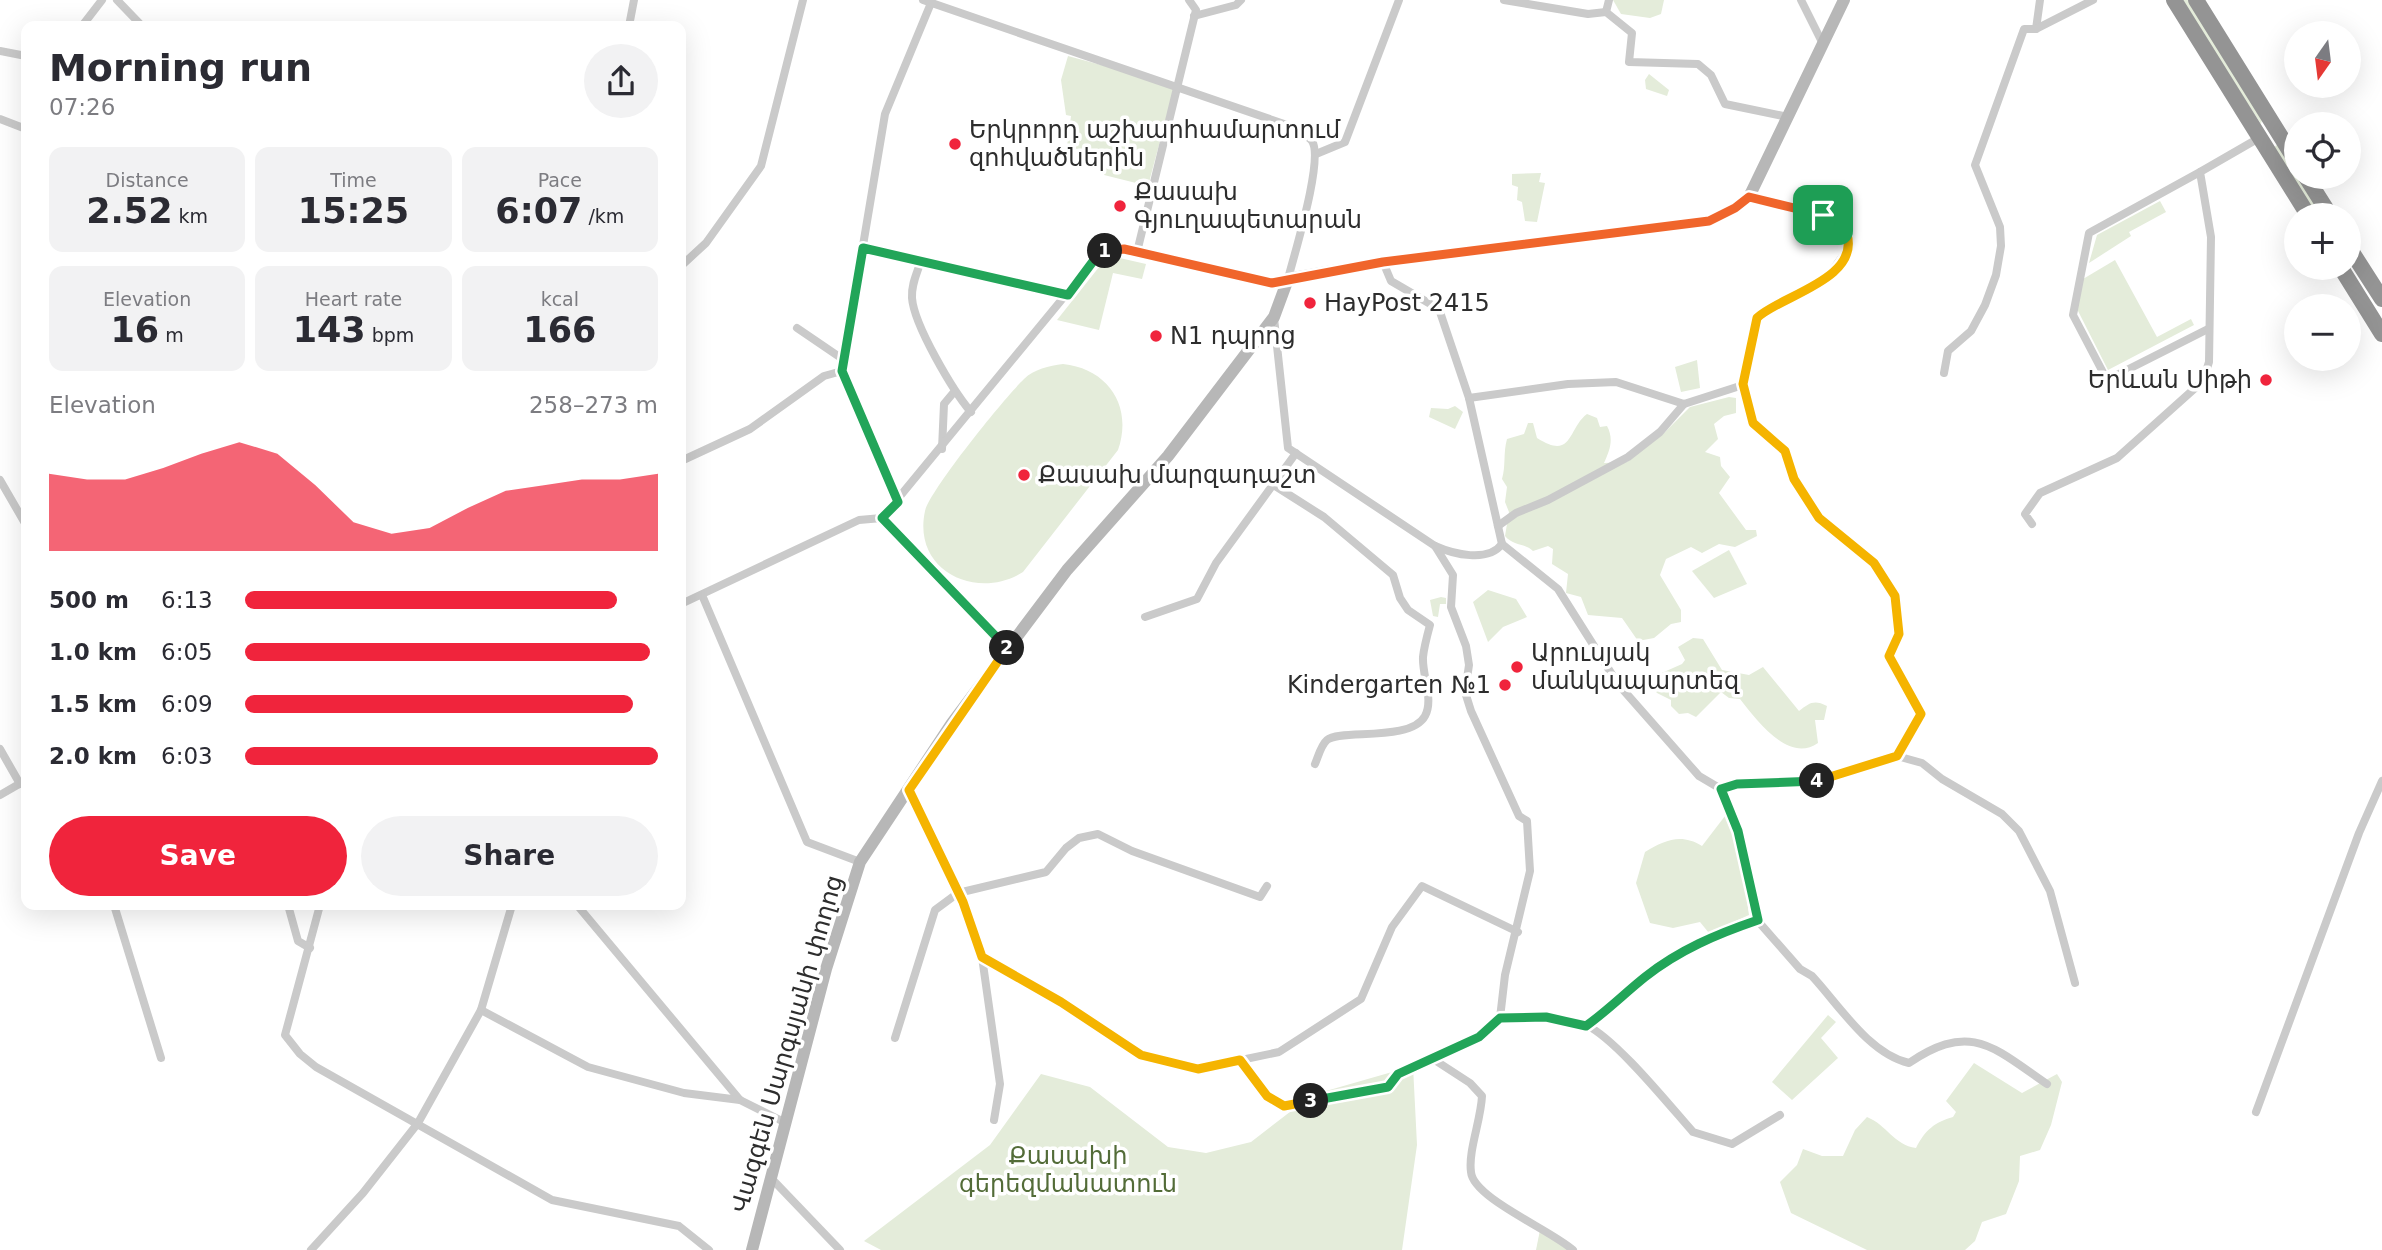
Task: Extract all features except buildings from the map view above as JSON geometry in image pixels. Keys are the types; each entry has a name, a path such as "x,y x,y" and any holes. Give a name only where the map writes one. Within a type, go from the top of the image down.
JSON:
{"highway":[{"path":"2174,0 2300,203"},
{"path":"2196,0 2284,142"},
{"path":"2260,140 2278,132"},
{"path":"2361,266 2382,299"},
{"path":"2348,280 2382,334"}],"street":[{"path":"86,21 102,0"},
{"path":"117,0 137,21"},
{"path":"630,21 634,0"},
{"path":"686,261 706,243 761,166 803,0"},
{"path":"1137,252 1196,10 1189,0"},
{"path":"1194,16 1236,5 1241,0"},
{"path":"1316,154 1345,142 1399,0"},
{"path":"1504,0 1588,14 1606,12 1632,33 1629,62 1698,64 1711,75 1725,104 1788,117"},
{"path":"1606,12 1609,0"},
{"path":"1801,0 1823,44"},
{"path":"686,602 849,524 882,518 942,449 1101,253 1112,248 1272,283 1383,262 1709,221 1735,208 1749,197 1844,0"},
{"path":"2036,29 2040,0"},
{"path":"1944,373 1948,351 1971,331 1996,275 2000,227 1975,165 2024,29 2036,29 2093,0"},
{"path":"898,502 842,371 885,114 927,2 1290,126 1311,141 1316,154 1288,279"},
{"path":"0,51 21,55"},
{"path":"0,119 21,127"},
{"path":"2208,329 2107,380 2073,315 2089,233 2260,140"},
{"path":"2032,524 2025,514 2040,493 2116,458 2203,381 2209,362 2211,237 2200,172"},
{"path":"1749,197 1835,218 1845,228 1849,237 1845,253 1826,279 1757,318 1743,384 1753,423 1785,451 1794,479 1819,518 1874,563 1895,596 1899,634 1889,656 1921,714 1897,756"},
{"path":"863,248 1068,295"},
{"path":"921,261 912,288 914,309 954,392 971,412"},
{"path":"1383,262 1391,281 1438,309 1469,398 1502,544 1558,589 1618,684 1699,776 1721,789 1738,831 1758,920 1800,969 1812,976 1879,1049 1893,1059 1909,1063 1950,1041 1980,1042 2047,1084"},
{"name":"Վազգեն Սարգսյանի փողոց","path":"752,1250 826,969 860,862 888,815 909,790 952,723 1074,561 1168,456 1274,317 1288,279"},
{"path":"1274,317 1288,448 1435,546 1448,551 1479,554 1490,553 1502,544"},
{"path":"797,328 844,360"},
{"path":"686,459 750,429 824,376 842,371"},
{"path":"1469,398 1568,384 1616,382 1684,404"},
{"path":"1498,526 1516,513 1548,500 1628,457 1660,432 1684,404 1743,384"},
{"path":"942,449 944,404 954,392"},
{"path":"1145,617 1197,598 1216,563 1296,453"},
{"path":"0,480 21,516"},
{"path":"1272,484 1324,517 1393,575 1408,610 1430,625 1423,656 1429,703 1425,716 1407,729 1362,737 1330,737 1315,764"},
{"path":"882,518 1008,650"},
{"path":"1435,546 1453,575 1451,607 1466,646 1469,665 1465,692 1471,711 1519,816 1527,821 1530,871 1518,932 1505,975 1500,1018"},
{"path":"702,596 807,842 860,862"},
{"path":"0,749 21,779"},
{"path":"1721,789 1737,784 1827,780 1897,756 1922,763 1942,779 2002,814 2019,831 2050,891 2075,983"},
{"path":"2256,1112 2359,833 2382,781"},
{"path":"0,795 21,783"},
{"path":"909,790 958,893 982,957 1000,1084 994,1120"},
{"path":"895,1038 935,909 958,893 1046,872 1066,848 1079,838 1098,834 1132,851 1260,897 1267,886"},
{"path":"982,957 1061,1002 1141,1055 1198,1069 1279,1052 1361,999 1392,927 1422,887 1518,932"},
{"path":"116,910 161,1058"},
{"path":"289,910 298,941 310,948"},
{"path":"319,910 285,1035 300,1054 316,1067 552,1200 679,1226 709,1250"},
{"path":"316,1248 418,1123 481,1010 511,910"},
{"path":"581,910 740,1100"},
{"path":"1586,1026 1617,1003 1645,977 1676,956 1713,935 1758,920"},
{"path":"481,1010 587,1067 684,1093 740,1100 786,1123"},
{"path":"1240,1060 1267,1096 1284,1106 1388,1087 1398,1074 1430,1057 1479,1037 1500,1018 1546,1017 1586,1026 1615,1048 1693,1132 1732,1144 1780,1115"},
{"path":"1430,1057 1470,1083 1482,1096 1480,1121 1470,1168 1472,1181 1501,1206 1535,1222 1573,1250"},
{"path":"771,1178 840,1250"}],"green space":[{"path":"1613,0 1664,0 1661,14 1650,18 1621,14"},
{"path":"2180,0 2188,0 2262,120 2261,124"},
{"path":"1068,56 1175,85 1148,186 1104,175 1108,158 1067,146 1071,116 1066,115 1061,80"},
{"path":"1649,74 1669,90 1667,96 1646,89 1645,80"},
{"path":"2278,144 2284,153 2284,168 2272,149"},
{"path":"1541,173 1539,182 1545,183 1537,222 1525,221 1522,202 1517,200 1518,187 1512,185 1512,174"},
{"path":"2297,189 2307,189 2315,203 2306,203"},
{"path":"2160,201 2166,212 2129,232 2131,236 2089,263 2097,235"},
{"path":"1111,256 1146,264 1142,279 1113,273 1099,330 1057,320 1103,262"},
{"path":"2115,260 2157,337 2191,319 2194,325 2108,370 2077,309 2083,279"},
{"path":"1697,360 1700,388 1681,392 1675,367"},
{"name":"Քասախ մարզադաշտ","path":"1063,364 1079,367 1093,374 1105,382 1113,393 1122,419 1118,450 1023,572 1005,580 986,583 968,581 952,575 938,564 928,550 924,532 925,511 930,500 969,444 1024,379 1037,370"},
{"path":"1729,397 1736,398 1736,413 1724,416 1714,424 1718,439 1705,452 1720,457 1721,466 1730,477 1719,493 1746,530 1756,530 1757,536 1735,547 1719,544 1702,553 1691,547 1666,559 1660,575 1681,610 1681,622 1671,624 1654,638 1638,641 1622,618 1588,615 1581,597 1566,593 1568,574 1552,564 1553,549 1548,546 1533,551 1505,536 1509,512 1505,502 1507,487 1502,479 1507,439 1524,434 1528,423 1533,423 1537,438 1557,446 1568,440 1587,414 1597,418 1600,427 1607,426 1609,431 1610,444 1604,463 1627,462 1665,432 1690,407"},
{"path":"1455,406 1463,412 1455,429 1429,417 1431,408 1448,409"},
{"path":"1729,550 1747,584 1714,598 1692,571"},
{"path":"1488,590 1516,599 1527,617 1503,627 1488,642 1473,602"},
{"path":"1446,598 1446,604 1440,604 1438,617 1433,616 1430,600"},
{"path":"1693,638 1703,639 1722,670 1749,675 1763,667 1799,711 1812,703 1827,706 1824,720 1815,720 1818,743 1807,748 1784,744 1764,727 1740,699 1729,698 1721,692 1696,717 1688,713 1679,714 1671,706 1671,700 1657,693 1646,680 1682,664 1685,660 1678,647"},
{"path":"1725,816 1736,834 1749,915 1709,933 1700,922 1673,928 1650,923 1636,883 1645,852 1659,844 1680,839 1702,846"},
{"path":"1828,1015 1836,1022 1821,1038 1838,1058 1792,1100 1772,1082"},
{"path":"1974,1063 2022,1093 2057,1074 2062,1082 2051,1125 2040,1150 2020,1156 2019,1181 2006,1214 1982,1222 1975,1241 1965,1250 1867,1250 1791,1213 1780,1182 1797,1165 1803,1149 1822,1156 1843,1156 1855,1130 1867,1117 1902,1143 1916,1148 1931,1128 1953,1117 1956,1112 1946,1101"},
{"name":"Քասախի գերեզմանատուն","path":"1413,1066 1417,1145 1402,1250 881,1250 864,1241 990,1145 1041,1074 1090,1087 1168,1147 1206,1153 1251,1142 1312,1095"},
{"path":"1540,1230 1568,1250 1536,1250"}],"place":[{"name":"Երկրորդ աշխարհամարտում զոհվածներին","path":"955,144"},
{"name":"Քասախ Գյուղապետարան","path":"1120,206"},
{"name":"HayPost 2415","path":"1310,303"},
{"name":"N1 դպրոց","path":"1156,336"},
{"name":"Երևան Սիթի","path":"2266,380"},
{"name":"Քասախ մարզադաշտ","path":"1024,475"},
{"name":"Արուսյակ մանկապարտեզ","path":"1517,667"},
{"name":"Kindergarten №1","path":"1505,685"}],"route":[{"path":"1749,197 1823,215 1835,218 1845,228 1849,237 1845,253 1826,279 1763,312 1757,318 1748,350 1743,384 1753,423 1785,451 1794,479 1819,518 1851,541 1874,563 1895,596 1899,634 1889,656 1921,714 1920,721 1897,756 1827,780 1737,784 1721,789 1738,831 1758,920 1713,935 1676,956 1645,977 1617,1003 1586,1026 1546,1017 1500,1018 1479,1037 1430,1057 1398,1074 1388,1087 1284,1106 1267,1096 1240,1060 1198,1069 1141,1055 1061,1002 982,957 963,902 909,790 952,723 1008,650 882,518 898,502 842,371 863,248 1068,295 1094,260 1112,248 1272,283 1383,262 1709,221 1735,208 1749,197"}]}
